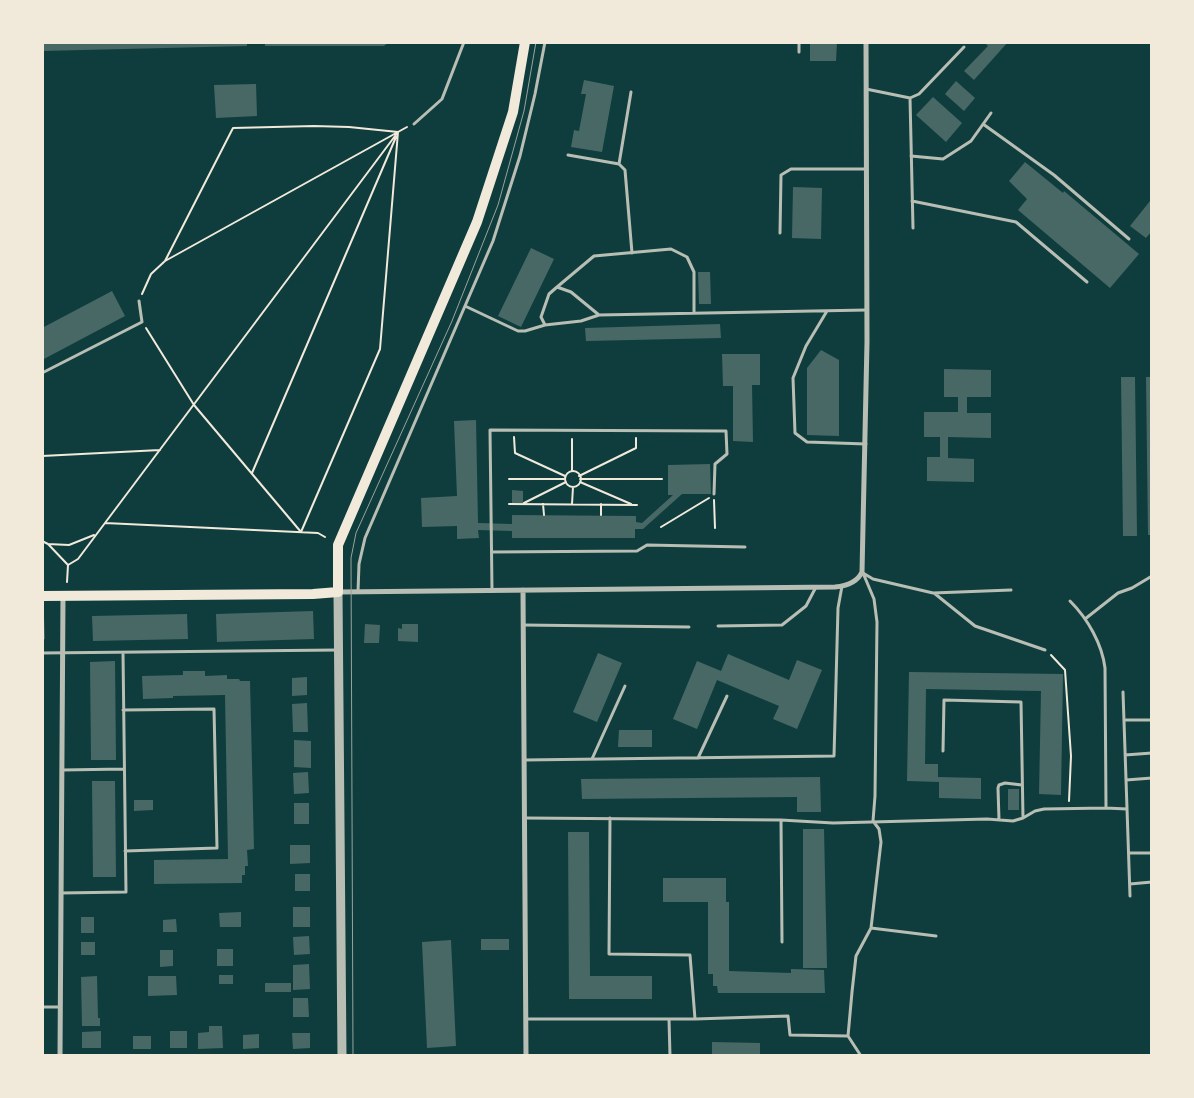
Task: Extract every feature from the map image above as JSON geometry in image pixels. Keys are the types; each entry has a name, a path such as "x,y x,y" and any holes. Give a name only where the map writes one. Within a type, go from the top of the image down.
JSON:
{"main road":[{"path":"42,596 313,594 338,592 338,546 476,222 513,112 525,42"}],"street":[{"path":"342,1056 338,592 816,587 842,586 853,583 860,578 862,572 866,444 866,42"},
{"path":"522,590 526,1056"},
{"path":"60,1056 64,596"}],"lane":[{"path":"414,124 442,99 464,42"},
{"path":"358,592 359,564 365,538 493,242 514,175 535,94 545,42"},
{"path":"799,52 800,42"},
{"path":"866,89 910,98 920,94 964,46"},
{"path":"619,164 632,92"},
{"path":"910,98 913,228"},
{"path":"911,156 943,159 972,141 991,113"},
{"path":"983,124 1054,175 1129,239"},
{"path":"568,155 619,164 625,170 632,252"},
{"path":"780,233 781,175 791,169 866,169"},
{"path":"912,200 1016,222 1087,282"},
{"path":"545,325 541,317 549,294 557,287 594,256 632,252 671,249 687,257 694,272 694,312"},
{"path":"557,287 571,292 599,315"},
{"path":"42,373 142,322 139,300"},
{"path":"465,306 518,331 545,325 581,321 599,315 867,310"},
{"path":"827,311 806,346 793,378 795,433 807,442 866,444"},
{"path":"492,590 490,430 726,431 727,454 715,464 714,494"},
{"path":"492,552 637,551 647,545 745,547"},
{"path":"862,572 873,579 934,592 1011,590"},
{"path":"861,1056 848,1036 856,956 871,928 881,842 879,829 873,821 877,622 874,599 862,572"},
{"path":"1085,619 1118,593 1132,588 1152,576"},
{"path":"523,760 834,756 838,608 842,586"},
{"path":"718,626 782,625 806,606 816,587"},
{"path":"934,592 975,626 1045,650"},
{"path":"1070,601 1085,619 1103,655 1105,668 1106,808"},
{"path":"523,625 689,626"},
{"path":"42,653 340,650"},
{"path":"61,893 126,892 123,653"},
{"path":"592,759 625,686"},
{"path":"1123,692 1130,896"},
{"path":"698,758 727,696"},
{"path":"943,751 944,700 1021,702 1023,818"},
{"path":"123,710 214,709 217,838 217,848 125,851"},
{"path":"1124,720 1150,720"},
{"path":"1125,755 1152,753"},
{"path":"62,770 124,769"},
{"path":"1126,780 1152,778"},
{"path":"999,820 999,785 1005,783 1022,784"},
{"path":"525,818 781,820 834,823 1013,820 1044,809 1127,809"},
{"path":"610,818 609,954 690,955 695,1019"},
{"path":"781,820 782,942"},
{"path":"1129,853 1152,853"},
{"path":"1130,884 1152,882"},
{"path":"871,928 936,936"},
{"path":"42,1007 60,1007"},
{"path":"526,1019 695,1019 788,1016 790,1035 848,1036"},
{"path":"669,1019 670,1056"}],"path":[{"path":"139,300 151,274 165,261 414,124"},
{"path":"165,261 233,128 322,126 398,132"},
{"path":"68,565 78,559 398,132"},
{"path":"252,474 398,132"},
{"path":"301,532 380,349 398,132"},
{"path":"142,322 194,405 301,532"},
{"path":"513,430 515,453 565,479 570,487 575,487 580,479 636,448 636,431"},
{"path":"572,430 572,471 580,479 637,505"},
{"path":"42,456 160,450"},
{"path":"522,504 565,479 570,471 572,471"},
{"path":"508,479 565,479"},
{"path":"580,479 662,480"},
{"path":"572,504 573,486"},
{"path":"661,527 714,494"},
{"path":"714,494 715,528"},
{"path":"509,504 633,504"},
{"path":"543,504 544,514"},
{"path":"601,504 601,515"},
{"path":"105,523 318,532 325,537"},
{"path":"48,544 69,545 96,534"},
{"path":"42,541 48,544 68,565 67,582"},
{"path":"1045,650 1066,670 1071,756 1068,808"}],"building":[{"path":"42,42 247,42 247,46 42,51"},
{"path":"265,42 389,42 384,46 265,46"},
{"path":"810,42 837,42 836,61 810,61"},
{"path":"984,42 1008,42 974,80 964,71 988,46"},
{"path":"584,80 614,86 602,152 571,147 574,130 579,131 586,94 581,94"},
{"path":"956,81 975,98 964,111 945,94"},
{"path":"256,84 257,116 216,118 214,85"},
{"path":"933,97 962,123 946,142 916,115"},
{"path":"1025,162 1063,193 1064,191 1139,254 1110,288 1018,210 1027,199 1009,181"},
{"path":"793,187 822,188 821,239 792,238"},
{"path":"1150,201 1152,202 1152,231 1146,238 1130,226"},
{"path":"531,248 554,259 521,327 498,316"},
{"path":"698,272 710,272 711,304 699,304"},
{"path":"112,291 125,316 42,360 42,328"},
{"path":"720,324 721,338 586,341 585,328"},
{"path":"821,350 839,360 839,436 807,435 807,368"},
{"path":"722,354 760,354 760,385 752,385 753,442 733,441 733,386 723,386"},
{"path":"944,369 991,370 991,397 967,397 967,413 991,413 991,438 948,437 948,458 974,459 974,482 927,481 927,457 940,457 940,437 924,437 924,412 958,412 958,397 944,397"},
{"path":"1121,377 1135,377 1137,536 1123,536"},
{"path":"1146,377 1152,377 1152,535 1148,535"},
{"path":"476,420 478,523 512,524 512,515 636,516 636,522 642,523 673,495 668,495 668,465 710,464 711,494 682,494 643,529 635,529 635,538 512,538 512,531 478,530 479,538 457,539 457,526 422,527 421,498 457,496 454,421"},
{"path":"512,490 523,491 523,503 512,503"},
{"path":"313,611 314,639 217,642 216,614"},
{"path":"187,614 188,639 93,641 92,616"},
{"path":"42,616 44,616 45,639 42,640"},
{"path":"365,624 380,625 379,643 364,643"},
{"path":"402,624 418,624 418,642 398,641 398,628 402,629"},
{"path":"598,653 622,663 597,722 573,712"},
{"path":"728,654 789,680 797,660 822,670 797,729 773,719 779,706 717,680 697,729 673,719 697,661 721,671"},
{"path":"115,661 116,760 91,760 90,662"},
{"path":"183,671 205,671 205,676 227,675 227,679 250,681 254,849 247,850 248,866 245,866 245,875 242,875 242,883 154,884 154,860 228,859 225,695 173,696 173,698 143,699 142,676 183,675"},
{"path":"909,672 1063,674 1061,795 1039,794 1041,691 926,689 925,764 938,764 938,777 981,778 981,799 939,798 939,782 907,781"},
{"path":"307,677 307,695 292,696 292,678"},
{"path":"307,703 308,732 293,732 292,704"},
{"path":"619,730 652,730 652,747 618,747"},
{"path":"294,740 311,741 311,768 294,767"},
{"path":"308,772 309,793 294,794 293,773"},
{"path":"820,777 821,812 797,812 797,797 582,799 581,779"},
{"path":"92,781 115,781 116,877 93,877"},
{"path":"1008,789 1019,789 1019,810 1008,810"},
{"path":"134,800 153,800 153,810 134,811"},
{"path":"294,803 309,803 309,824 294,824"},
{"path":"803,829 824,829 827,968 803,968"},
{"path":"568,832 589,832 590,976 652,976 652,999 569,999"},
{"path":"290,845 310,845 310,863 290,864"},
{"path":"295,874 310,874 310,891 295,891"},
{"path":"663,878 726,878 726,902 729,902 729,971 791,973 791,969 824,970 825,993 718,993 717,986 713,986 713,974 708,974 708,902 663,902"},
{"path":"293,907 310,907 310,927 293,927"},
{"path":"241,912 241,927 220,927 219,913"},
{"path":"81,917 94,917 94,933 81,933"},
{"path":"176,919 177,932 163,932 163,920"},
{"path":"309,936 310,954 294,955 293,937"},
{"path":"481,939 509,939 509,950 481,950"},
{"path":"451,940 456,1046 427,1048 422,942"},
{"path":"81,942 95,942 95,955 81,955"},
{"path":"217,949 233,949 233,966 217,966"},
{"path":"160,950 173,950 173,966 160,967"},
{"path":"309,964 310,989 293,990 293,965"},
{"path":"219,975 233,975 233,984 219,984"},
{"path":"97,976 98,1018 100,1018 100,1026 82,1026 81,977"},
{"path":"148,976 176,976 177,995 148,996"},
{"path":"265,983 291,983 291,992 265,992"},
{"path":"293,998 308,998 309,1017 293,1017"},
{"path":"209,1026 222,1026 223,1048 198,1049 198,1033 209,1032"},
{"path":"101,1031 101,1048 82,1048 82,1032"},
{"path":"170,1031 187,1031 187,1048 170,1048"},
{"path":"292,1033 310,1033 310,1048 293,1049"},
{"path":"259,1034 259,1048 243,1049 243,1035"},
{"path":"133,1036 151,1036 151,1049 133,1049"},
{"path":"712,1042 760,1043 760,1056 712,1056"}],"tram line":[{"path":"353,1056 351,558 356,533 452,321 498,205 524,111 536,42"}]}
